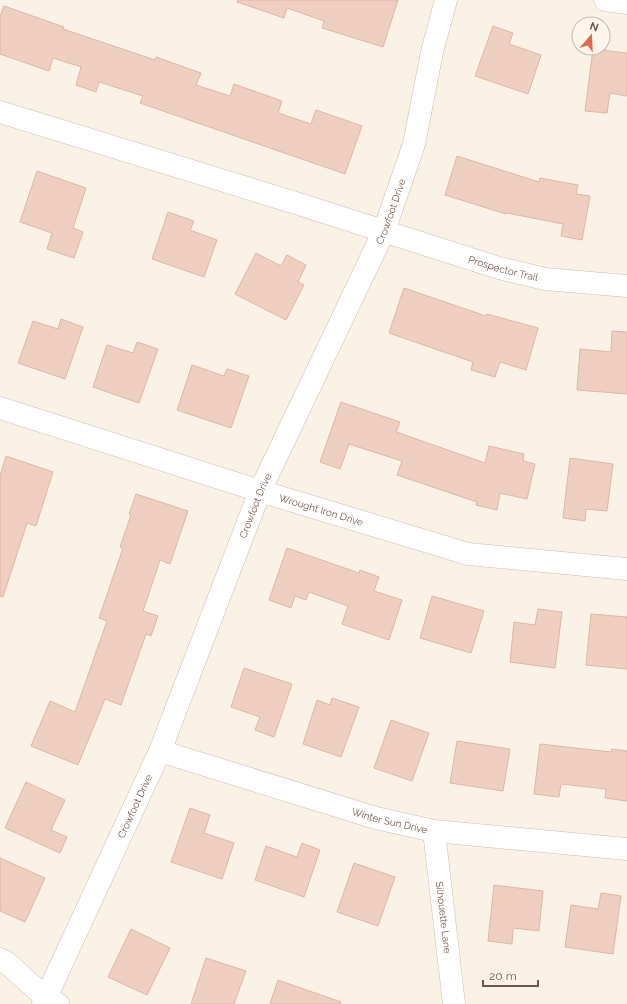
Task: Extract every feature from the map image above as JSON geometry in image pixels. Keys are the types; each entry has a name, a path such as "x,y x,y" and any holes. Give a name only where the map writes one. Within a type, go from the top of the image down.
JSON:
{"street":[{"name":"Crowfoot Drive","path":"49,1002 160,751 260,491 384,231 414,144 432,52 446,0"},
{"path":"606,0 627,3"},
{"name":"Prospector Trail","path":"0,112 499,268 545,279 627,286"},
{"name":"Wrought Iron Drive","path":"0,408 260,491 468,554 627,569"},
{"name":"Winter Sun Drive","path":"160,751 376,818 434,832 627,849"},
{"name":"Silhouette Lane","path":"434,832 454,1004"},
{"path":"0,959 6,962 49,1002"}],"building":[{"path":"238,0 398,0 383,47 322,28 324,21 287,8 284,18 237,2"},
{"path":"4,6 64,27 63,29 155,60 156,57 201,73 196,85 230,96 234,84 282,101 278,113 311,124 316,110 362,126 345,174 140,103 143,96 99,82 96,92 76,85 81,67 53,58 49,71 0,54 0,16"},
{"path":"493,26 513,33 509,44 541,55 528,94 475,76"},
{"path":"611,51 627,53 627,96 610,93 607,113 585,111 592,56 611,56"},
{"path":"457,156 539,182 540,178 578,185 576,194 590,196 582,240 561,236 563,224 506,214 445,195"},
{"path":"37,171 86,188 73,228 83,232 74,258 47,249 52,233 20,222"},
{"path":"168,212 194,221 190,230 217,240 204,277 152,259"},
{"path":"256,253 281,266 287,255 306,265 298,282 304,285 286,320 235,294"},
{"path":"404,288 486,316 487,314 538,328 526,370 500,362 495,377 471,370 473,362 389,333"},
{"path":"61,319 83,327 65,379 18,363 33,321 58,329"},
{"path":"612,331 627,332 627,394 577,390 580,349 611,352"},
{"path":"137,342 158,349 139,403 93,387 107,345 133,353"},
{"path":"192,365 224,376 227,369 249,376 231,428 177,410"},
{"path":"341,402 400,422 396,432 485,463 489,446 524,454 523,461 535,464 527,499 500,493 497,510 476,505 477,502 397,475 402,461 349,444 340,469 320,462"},
{"path":"6,456 53,472 36,526 27,523 3,597 0,596 0,476"},
{"path":"570,458 613,464 607,511 586,509 585,521 563,518"},
{"path":"136,494 188,511 170,564 160,560 143,611 158,616 151,636 146,634 121,705 105,699 78,765 31,746 50,701 75,712 107,621 99,618 123,548 120,547 131,515 129,514"},
{"path":"287,548 359,573 360,570 379,577 374,591 402,600 389,640 342,624 348,606 309,592 306,600 295,596 291,608 269,600"},
{"path":"432,596 484,611 471,653 420,638"},
{"path":"538,609 562,612 555,668 510,662 514,622 535,625"},
{"path":"591,614 627,617 627,669 586,665"},
{"path":"244,668 292,684 274,737 255,730 260,717 231,707"},
{"path":"332,698 359,707 341,757 303,744 317,700 330,705"},
{"path":"391,720 429,733 412,781 374,768"},
{"path":"457,741 510,749 503,791 450,783"},
{"path":"540,744 611,752 612,749 627,751 627,801 605,798 606,789 561,784 559,797 534,794"},
{"path":"26,782 65,800 51,830 67,837 60,853 5,828"},
{"path":"190,808 210,815 204,833 234,843 222,879 171,862"},
{"path":"302,843 320,850 304,897 255,880 266,846 297,857"},
{"path":"0,858 45,878 25,922 0,911"},
{"path":"354,863 395,877 378,926 337,912"},
{"path":"494,885 543,891 539,931 513,928 512,944 488,941"},
{"path":"601,893 621,896 613,954 565,947 571,905 598,909"},
{"path":"131,929 170,948 147,995 108,977"},
{"path":"206,958 246,971 234,1004 191,1004"},
{"path":"278,980 341,1002 340,1004 270,1004"}]}
